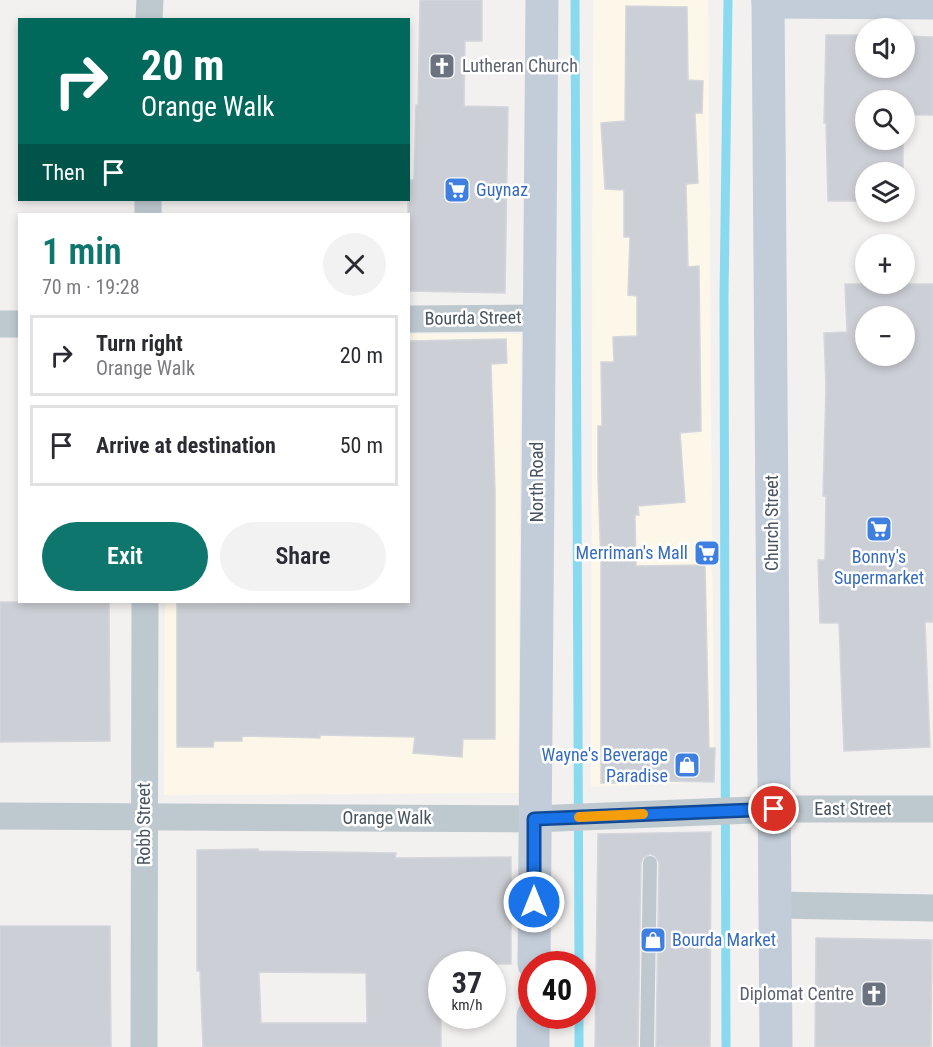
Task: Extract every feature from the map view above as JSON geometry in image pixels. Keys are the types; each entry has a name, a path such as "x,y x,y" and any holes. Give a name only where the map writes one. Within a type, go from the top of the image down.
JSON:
{"street":[{"path":"149,18 150,0"},
{"name":"North Road","path":"534,951 542,0"},
{"path":"768,1 933,3"},
{"name":"Church Street","path":"768,1 776,1047"},
{"name":"Bourda Street","path":"410,319 538,318"},
{"path":"0,324 18,324"},
{"name":"Robb Street","path":"144,1047 145,603"},
{"name":"East Street","path":"774,809 933,809"},
{"name":"Orange Walk","path":"0,816 534,819 774,809"},
{"path":"775,905 933,908"},
{"path":"533,1029 533,1047"}],"lane":[{"path":"647,1047 650,863"}],"shaded area":[{"name":"Merriman's Mall","path":"593,0 708,0 714,782 591,787"},
{"path":"410,334 521,334 518,793 164,795 165,603 410,603"}],"building":[{"name":"Guynaz","path":"420,0 482,0 482,41 465,41 464,106 508,107 505,293 410,291 408,201 410,201 410,180 414,180 416,105 418,105"},
{"name":"Merriman's Mall","path":"626,6 687,7 688,80 703,81 702,113 695,113 698,183 686,184 688,267 699,266 701,431 680,433 685,502 638,506 639,515 635,515 636,566 705,565 709,748 715,748 714,782 601,783 601,563 598,426 602,426 601,362 614,362 613,337 637,336 637,296 628,295 630,237 624,237 624,190 605,189 601,123 625,121"},
{"path":"826,35 855,35 855,78 915,78 915,36 933,37 933,115 915,115 915,90 855,90 855,150 903,150 903,162 855,162 855,201 828,201 826,123 824,123"},
{"path":"845,284 855,284 855,294 915,294 915,284 933,284 933,622 925,622 930,747 844,751 839,623 820,623 818,560 825,560 826,496 823,496 826,387 824,333 847,332"},
{"path":"506,339 507,363 491,364 495,490 495,739 463,739 462,757 413,753 415,737 242,736 242,741 214,741 213,747 177,747 177,603 410,603 410,341"},
{"path":"0,602 109,603 110,741 0,742"},
{"name":"Bourda Market","path":"711,832 710,1047 656,1047 659,863 655,856 650,854 643,858 641,863 638,1047 595,1047 598,834"},
{"path":"258,849 258,851 396,853 395,858 511,857 511,964 506,964 506,951 428,951 428,1029 441,1029 441,1047 203,1047 200,971 197,971 197,850","holes":["259,972 366,973 367,1023 261,1023"]},
{"path":"0,926 110,926 111,1047 0,1047"},
{"name":"Diplomat Centre","path":"816,938 932,940 931,1047 815,1047"}],"waterway":[{"path":"575,0 579,951"},
{"path":"726,1047 724,298 728,0"},
{"path":"579,1029 579,1047"}],"slow traffic":[{"path":"579,817 643,814"}],"place":[{"name":"Lutheran Church","path":"442,66"},
{"name":"Guynaz","path":"457,190"},
{"name":"Bonny's Supermarket","path":"879,529"},
{"name":"Merriman's Mall","path":"707,553"},
{"name":"Wayne's Beverage Paradise","path":"687,765"},
{"name":"Bourda Market","path":"653,940"},
{"name":"Diplomat Centre","path":"874,994"}],"route":[{"path":"534,902 534,819 774,809"}]}
